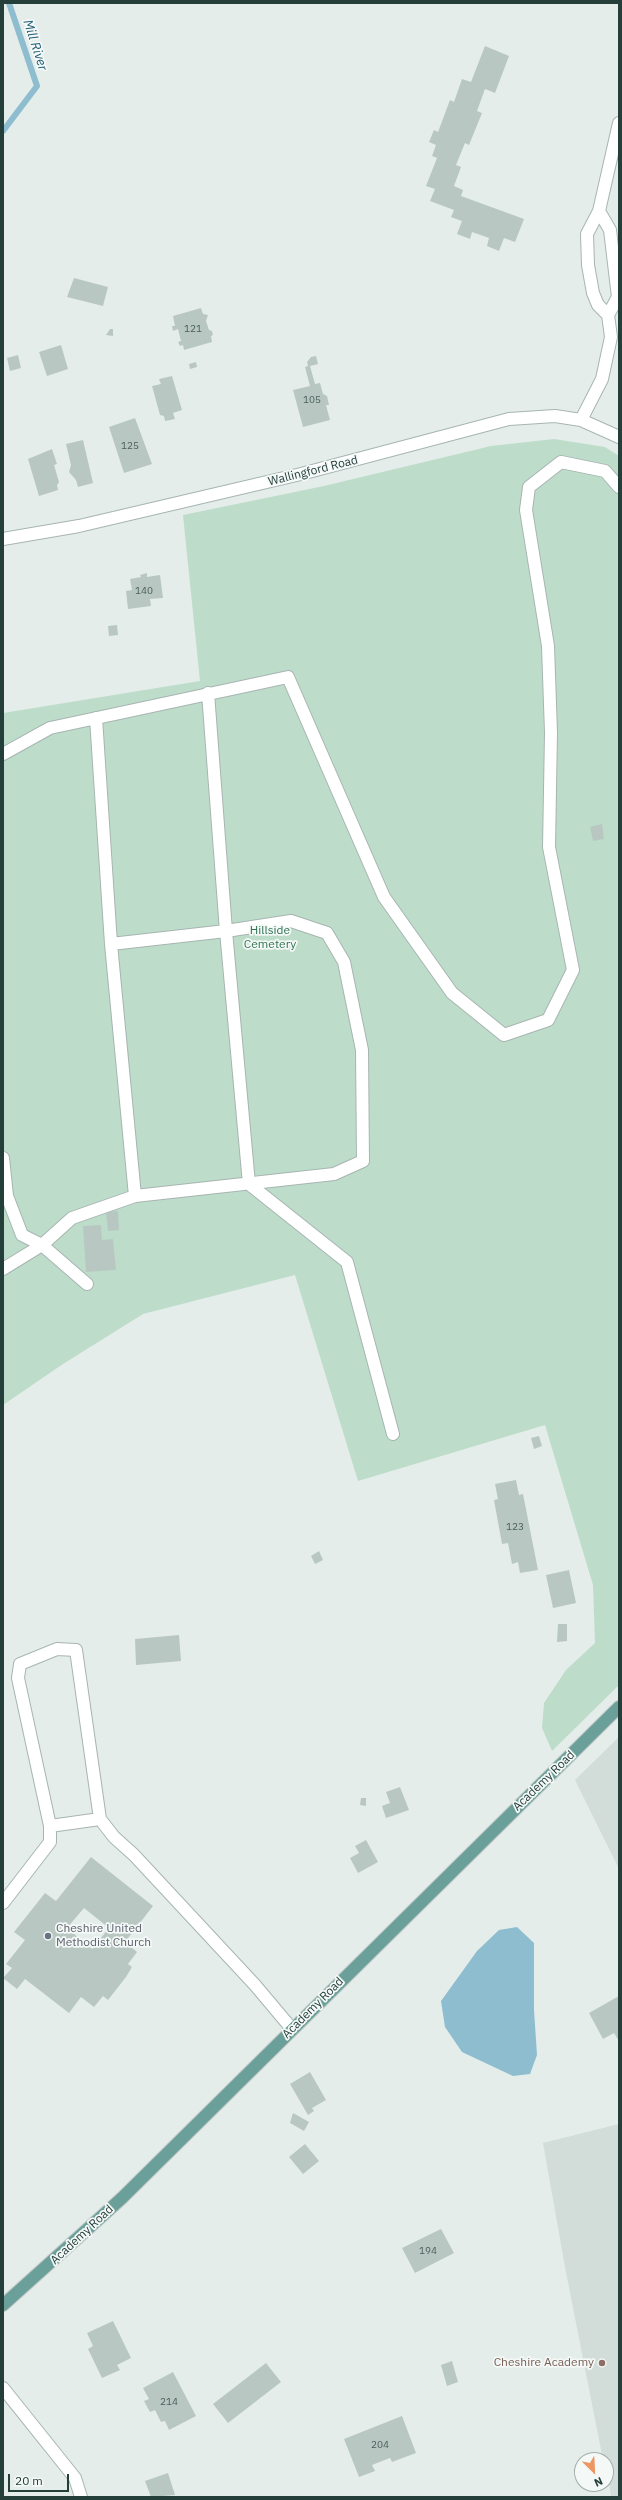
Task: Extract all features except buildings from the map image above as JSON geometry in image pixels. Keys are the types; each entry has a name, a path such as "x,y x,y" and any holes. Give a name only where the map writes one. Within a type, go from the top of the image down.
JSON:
{"main road":[{"name":"Academy Road","path":"3,2305 122,2198 619,1707"}],"street":[{"path":"608,315 598,305 588,265 587,234 599,211 619,123"},
{"path":"581,420 602,379 611,337 608,315 618,297 610,230 599,211"},
{"name":"Wallingford Road","path":"3,539 79,526 286,478 509,419 555,416 581,420 619,437"},
{"path":"3,754 50,728 288,677 384,898 452,993 504,1034 548,1020 573,970 549,847 551,733 548,646 526,510 529,487 561,462 605,471 619,487"},
{"path":"208,693 226,931 249,1184 347,1262 393,1434"},
{"path":"96,718 111,944 136,1196"},
{"path":"3,1269 42,1245 72,1218 136,1196 334,1174 363,1161 362,1050 344,962 327,933 291,920 226,931 111,944"},
{"path":"3,1158 7,1196 22,1235 42,1245 87,1284"},
{"path":"3,1903 50,1842 50,1826 18,1678 20,1664 57,1649 76,1650 100,1819 114,1837 134,1855 255,1985 292,2029"},
{"path":"50,1826 100,1819"},
{"path":"3,2388 75,2478 81,2497"}],"shaded area":[{"path":"619,1737 619,1869 575,1780"},
{"name":"Cheshire Academy","path":"619,2124 619,2497 611,2497 610,2492 614,2492 614,2452 601,2452 565,2267 543,2143"}],"green space":[{"name":"Hillside Cemetery","path":"554,439 605,447 619,456 619,1685 552,1751 542,1728 544,1703 566,1670 595,1643 593,1585 545,1425 358,1481 295,1275 143,1314 63,1364 3,1405 3,713 200,681 183,515 324,486 491,446"}],"water":[{"path":"517,1927 534,1943 534,2010 537,2055 530,2074 513,2076 462,2052 445,2027 441,2001 477,1951 499,1930"}],"waterway":[{"name":"Mill River","path":"3,131 37,86 9,3"}],"place":[{"name":"Cheshire United Methodist Church","path":"48,1936"},
{"name":"Cheshire Academy","path":"602,2363"}]}
